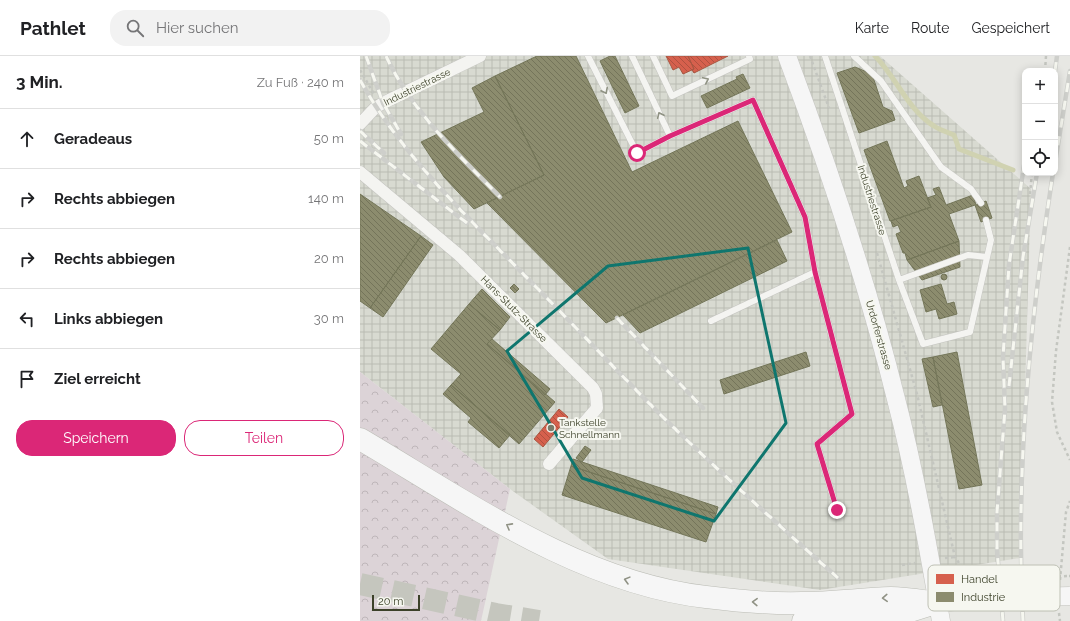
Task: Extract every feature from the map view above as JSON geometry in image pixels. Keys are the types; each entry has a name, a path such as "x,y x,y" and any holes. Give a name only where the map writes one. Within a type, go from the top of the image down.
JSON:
{"highway":[{"path":"360,439 548,547 581,564 618,578 663,590 704,597 745,601 802,603 893,598 928,609"},
{"path":"803,621 939,612"}],"main road":[{"name":"Urdorferstrasse","path":"787,56 827,166 879,334 897,400 930,565"}],"street":[{"name":"Industriestrasse","path":"377,107 480,56"},
{"path":"360,124 377,107"},
{"name":"Hans-Stutz-Strasse","path":"360,172 459,255 593,388 596,394 597,408 549,464"}],"lane":[{"path":"588,56 637,153 670,136 753,100 805,217 815,272 852,414 817,444 837,510"},
{"path":"632,56 670,136"},
{"path":"653,56 672,96 750,59 749,56"},
{"name":"Industriestrasse","path":"825,56 899,280 923,344 970,332 987,257"},
{"path":"854,56 881,81 941,167 971,189 981,203"},
{"path":"899,280 968,255 987,257 991,240 986,220"},
{"path":"711,321 815,272"}],"path":[{"path":"1045,68 1046,56"},
{"path":"360,70 377,107"},
{"path":"1030,194 1032,176"},
{"path":"1070,247 1056,351 1052,402 1057,432 1070,460"},
{"path":"1060,621 1065,596 1066,512 1070,501"}],"highlighted area":[{"path":"748,248 786,423 714,521 582,478 507,351 608,266"}],"shaded area":[{"path":"360,56 880,56 1031,189 1020,558 976,565 928,565 928,573 820,590 608,559 510,489 360,372"}],"green space":[{"path":"360,372 510,489 481,621 360,621"}],"building: Handel":[{"path":"666,56 688,56 694,69 683,74 679,67 673,70"},
{"path":"688,56 728,56 694,73 692,70 694,69"},
{"name":"Tankstelle Schnellmann","path":"559,409 568,417 543,447 534,439"}],"building: Industrie":[{"path":"537,56 576,56 632,172 738,121 792,232 606,323 487,203 544,175 495,76"},
{"path":"610,56 615,56 639,106 625,113 600,61"},
{"path":"855,67 872,74 883,107 892,111 895,120 859,133 837,73"},
{"path":"743,74 750,88 707,108 701,96 737,79 736,77"},
{"path":"495,76 544,175 474,209 444,177 421,142 484,112 472,88"},
{"path":"887,141 904,188 908,186 906,181 919,176 931,207 890,221 864,150"},
{"path":"939,187 946,205 973,195 976,205 986,201 992,218 981,222 975,205 949,214 959,241 907,260 896,234 901,232 898,225 893,227 891,221 931,207 927,198 936,195 933,189"},
{"path":"360,194 421,236 370,308 360,301"},
{"path":"421,236 433,245 383,317 370,308"},
{"path":"777,240 787,261 640,333 623,315"},
{"path":"959,241 960,267 922,280 907,260"},
{"path":"944,274 947,277 944,280 941,277"},
{"path":"514,284 519,289 515,293 510,288"},
{"path":"941,284 947,304 954,302 957,314 939,319 936,309 926,312 920,290"},
{"path":"482,289 510,317 500,330 469,304"},
{"path":"469,304 500,330 487,344 555,402 519,444 451,385 461,374 431,349"},
{"path":"492,339 550,389 545,395 487,344"},
{"path":"806,352 810,366 724,394 720,380"},
{"path":"957,352 982,485 959,489 933,357"},
{"path":"933,357 942,405 933,407 922,359"},
{"path":"451,385 510,435 499,448 468,422 471,418 443,394"},
{"path":"585,446 591,450 582,462 576,458"},
{"path":"573,459 718,507 716,514 571,466"},
{"path":"571,466 716,514 706,542 562,495"}],"waterway":[{"path":"875,56 917,111 934,126 954,135 959,149 1013,170"}],"tunnel":[{"path":"360,584 496,614 539,621"}],"railway":[{"path":"366,56 383,103 401,134"},
{"path":"386,56 409,96 422,114 452,148 500,197"},
{"path":"1055,68 1057,56"},
{"path":"1058,145 1070,71"},
{"path":"360,80 377,109 397,136 418,163 464,214 669,423 838,578"},
{"path":"360,131 384,153"},
{"path":"360,141 467,223"},
{"path":"998,565 997,512 1005,409 1003,357 1009,265 1022,176"},
{"path":"1009,386 1023,257 1036,176"},
{"path":"1021,565 1021,509 1026,396 1037,284 1053,176"},
{"path":"617,318 703,408"},
{"path":"1002,611 1003,621"},
{"path":"1023,611 1023,621"}],"place":[{"name":"Tankstelle Schnellmann","path":"551,428"}],"route":[{"path":"637,153 670,136 753,100 805,217 815,272 852,414 817,444 837,510"}]}
